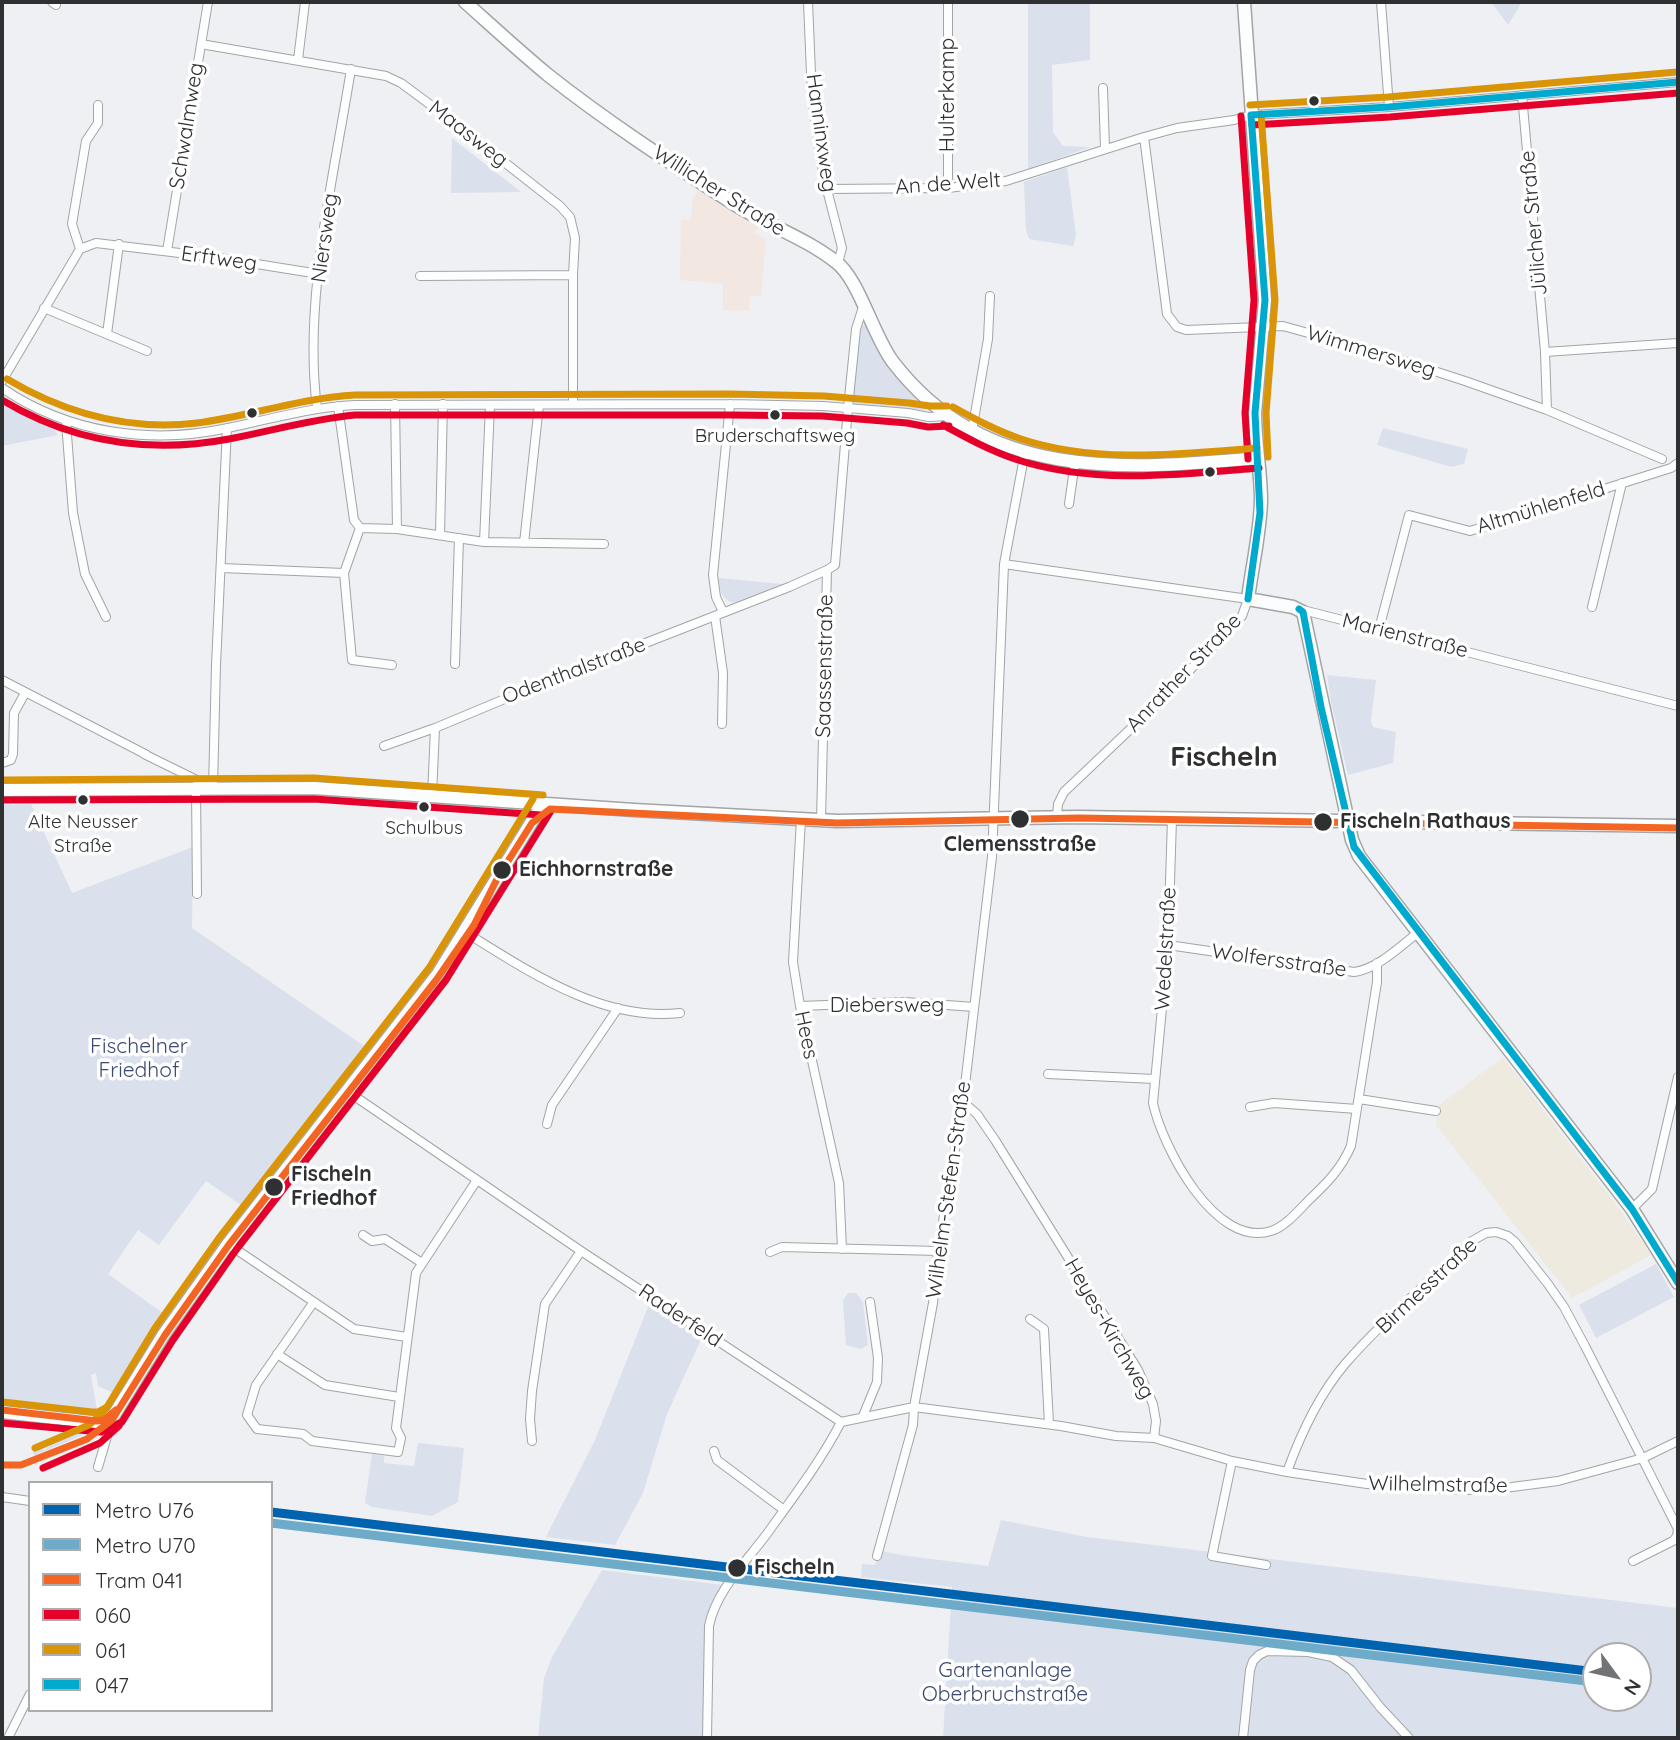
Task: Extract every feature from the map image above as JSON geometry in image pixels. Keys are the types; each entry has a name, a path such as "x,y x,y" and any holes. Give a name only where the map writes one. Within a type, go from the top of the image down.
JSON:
{"main road":[{"name":"Willicher Straße","path":"465,2 546,73 595,110 733,204 838,263 851,280 893,361 943,412 972,430 1025,452 1075,462 1114,466 1258,458"},
{"name":"Anrather Straße","path":"1244,2 1264,275 1264,326 1255,413 1261,478 1260,521 1248,599"},
{"name":"Marienstraße","path":"1248,599 1299,609"},
{"path":"1299,609 1303,612 1321,707 1352,841 1359,856 1632,1209 1678,1283"},
{"path":"2,790 314,788 821,821 1057,817 1678,826"},
{"path":"516,803 527,812 528,828"},
{"path":"2,1412 91,1422 101,1422 114,1415 164,1334 228,1244 428,989 542,804"}],"street":[{"name":"Schwalmweg","path":"167,251 208,2"},
{"path":"298,61 305,2"},
{"name":"Hanninxweg","path":"808,2 812,97 824,178 842,248 838,263"},
{"name":"Hulterkamp","path":"948,2 948,188"},
{"path":"1381,2 1389,107"},
{"name":"Maasweg","path":"201,44 386,76 401,83 560,206 570,217 576,238 573,275 573,404"},
{"name":"Niersweg","path":"317,408 314,365 318,274 351,69"},
{"name":"An de Welt","path":"828,189 948,188 1006,181 1105,148 1177,128 1251,115 1389,107 1678,82"},
{"path":"1103,88 1105,148"},
{"name":"Jülicher Straße","path":"1522,94 1545,352 1547,410"},
{"path":"2,381 80,249 72,224 86,141 98,123 99,104"},
{"name":"Wimmersweg","path":"1144,137 1167,314 1177,327 1186,330 1283,326 1376,352 1547,410 1664,464"},
{"name":"Erftweg","path":"80,249 96,243 119,244 318,274"},
{"path":"107,334 119,244"},
{"path":"420,276 573,275"},
{"path":"972,430 988,339 990,296"},
{"name":"Saassenstraße","path":"821,821 827,570 835,565 856,329 863,307"},
{"path":"44,308 147,351"},
{"path":"1545,352 1678,343"},
{"path":"2,388 18,399 66,422 150,436 227,428 338,405 730,404 848,408 929,417 943,412"},
{"path":"395,404 397,529"},
{"path":"440,534 443,404"},
{"path":"722,724 723,673 713,576 730,404"},
{"path":"338,405 354,520 360,528"},
{"path":"524,543 540,405"},
{"path":"484,542 490,406"},
{"path":"66,422 73,513 85,574 106,617"},
{"path":"2,680 213,789 227,428"},
{"path":"995,818 1004,564 1025,452"},
{"path":"1664,464 1666,456 1671,456 1676,463"},
{"path":"1069,505 1075,462"},
{"name":"Altmühlenfeld","path":"1379,629 1409,515 1470,531 1622,483 1664,464"},
{"name":"Altmühlenfeld","path":"1592,607 1622,483"},
{"path":"360,528 397,529 484,542 604,544"},
{"path":"360,528 344,573 352,660 392,665"},
{"path":"455,664 458,538"},
{"name":"Marienstraße","path":"1004,564 1248,599"},
{"path":"221,568 344,573"},
{"name":"Odenthalstraße","path":"384,746 435,728 827,570"},
{"name":"Anrather Straße","path":"1057,817 1058,804 1064,792 1161,700 1242,616 1248,599"},
{"name":"Marienstraße","path":"1299,609 1678,706"},
{"path":"2,763 10,760 13,754 14,713 25,693"},
{"path":"432,796 435,728"},
{"path":"197,789 197,894"},
{"name":"Wilhelm-Stefen-Straße","path":"877,1556 913,1425 933,1303 938,1251 963,1102 995,818"},
{"name":"Hees","path":"801,819 793,962 841,1196 842,1249"},
{"name":"Wedelstraße","path":"1172,819 1168,945 1153,1103 1157,1121 1180,1171 1205,1202 1230,1224 1250,1232 1270,1231 1283,1224 1344,1164 1352,1146 1377,982 1377,963"},
{"path":"465,932 550,983 618,1008 658,1016 680,1013"},
{"name":"Wolfersstraße","path":"1168,945 1341,971 1360,971 1377,963 1419,932"},
{"name":"Diebersweg","path":"800,1006 905,1002 974,1007"},
{"path":"547,1124 552,1105 618,1008"},
{"path":"1048,1074 1154,1079"},
{"path":"1632,1209 1652,1189 1678,1077"},
{"name":"Raderfeld","path":"347,1091 581,1251 841,1422"},
{"path":"1359,1098 1436,1111"},
{"name":"Heyes-Kirchweg","path":"963,1102 977,1114 995,1140 1138,1370 1153,1404 1156,1421 1154,1438"},
{"path":"1250,1107 1274,1103 1357,1109"},
{"path":"313,1303 256,1385 247,1415 257,1429 303,1434 312,1441 398,1452 401,1438 396,1428 416,1273 477,1180"},
{"name":"Birmesstraße","path":"1287,1472 1300,1436 1320,1399 1345,1364 1472,1241 1486,1233 1496,1232 1515,1242 1564,1307 1643,1458"},
{"path":"363,1235 372,1241 385,1239 422,1262"},
{"path":"228,1244 354,1329 407,1337"},
{"path":"770,1252 782,1247 938,1251"},
{"path":"531,1441 532,1391 545,1304 581,1251"},
{"path":"863,1416 877,1382 878,1358 870,1302"},
{"path":"1030,1319 1044,1329 1049,1424"},
{"path":"277,1354 325,1385 400,1397"},
{"path":"707,1738 711,1617 717,1601 784,1510 841,1422 914,1407 1049,1424 1116,1436 1154,1438 1232,1461 1212,1556 1266,1564"},
{"path":"98,1467 114,1415"},
{"name":"Wilhelmstraße","path":"1232,1461 1367,1484 1475,1489 1558,1481 1643,1458 1678,1441"},
{"path":"714,1451 717,1460 784,1510"},
{"path":"1633,1561 1673,1541 1678,1529 1643,1458"},
{"path":"2,1497 28,1501"},
{"path":"1243,1738 1253,1661 1267,1651 1280,1650 1322,1654 1344,1663 1409,1738"},
{"path":"9,1737 28,1698"}],"shaded area":[{"path":"701,186 760,224 755,233 766,240 761,295 750,297 749,311 723,310 723,284 680,280 681,220 691,219 692,200"},
{"path":"1503,1057 1620,1210 1651,1255 1572,1298 1436,1125 1439,1105"}],"green space":[{"path":"1028,2 1090,2 1090,60 1052,65 1053,132 1063,146 1091,147 1028,169"},
{"path":"1491,2 1522,2 1508,25"},
{"path":"452,138 521,192 451,193"},
{"path":"1067,167 1076,235 1073,246 1029,239 1026,230 1024,182"},
{"path":"863,325 868,326 926,404 927,410 852,404 860,328"},
{"path":"2,398 47,423 58,435 2,446"},
{"path":"1383,428 1468,449 1464,464 1451,467 1377,445"},
{"path":"719,578 784,586 753,599 734,602 726,599 721,591"},
{"path":"1327,675 1376,680 1371,721 1373,727 1396,732 1393,763 1348,775"},
{"name":"Fischelner Friedhof","path":"31,804 72,893 193,847 192,928 367,1048 244,1207 206,1181 159,1245 138,1230 108,1274 167,1316 118,1395 98,1386 96,1373 91,1375 98,1416 2,1404 2,805"},
{"path":"1656,1264 1674,1297 1596,1338 1579,1305"},
{"path":"848,1293 856,1293 863,1302 868,1345 861,1349 846,1345 843,1301"},
{"path":"650,1302 703,1335 667,1414 643,1493 615,1545 546,1537 595,1440"},
{"path":"68,1424 99,1428 34,1456 33,1449 41,1446 44,1451 66,1432 63,1428"},
{"path":"418,1443 464,1448 458,1502 432,1516 372,1507 365,1503 372,1454 384,1456 384,1463 414,1466"},
{"name":"Gartenanlage Oberbruchstraße","path":"1001,1520 1087,1537 1678,1608 1678,1738 1416,1738 1393,1713 1391,1725 1404,1738 943,1738 952,1587 861,1577 862,1564 875,1565 882,1551 988,1566"},
{"path":"602,1570 724,1585 712,1605 704,1738 538,1738 544,1678 552,1657"}],"metro line":[{"name":"U76","path":"273,1512 1582,1670"},
{"name":"U70","path":"273,1523 1582,1680"}],"tram line":[{"name":"041","path":"2,1465 21,1465 87,1439 112,1420 165,1335 228,1246 437,979 474,925 498,877 532,823 550,809 837,823 1079,818 1678,828"},
{"name":"041","path":"2,1410 97,1421 104,1420 116,1410"}],"transit line":[{"name":"061","path":"1250,105 1388,97 1677,72"},
{"name":"047","path":"1251,115 1389,107 1678,82"},
{"name":"060","path":"1252,125 1390,117 1678,93"},
{"name":"061","path":"1261,114 1275,300 1266,413 1268,457"},
{"name":"047","path":"1248,599 1260,513 1255,413 1265,300 1251,115"},
{"name":"060","path":"1241,116 1254,300 1245,413 1248,459"},
{"name":"061","path":"7,379 52,402 98,417 122,422 171,425 197,423 355,395 730,394 824,396 947,406"},
{"name":"060","path":"2,400 56,426 83,435 112,441 170,445 229,439 307,422 355,415 822,416 928,427 949,426"},
{"name":"061","path":"953,407 1021,439 1079,452 1138,455 1257,448"},
{"name":"060","path":"943,425 1015,459 1074,472 1136,476 1259,468"},
{"name":"047","path":"1299,609 1303,612 1321,707 1354,847 1632,1209 1678,1283"},
{"name":"061","path":"2,780 314,778 543,795"},
{"name":"060","path":"2,800 314,799 541,815"},
{"name":"061","path":"3,1402 92,1412 107,1407 155,1328 219,1238 429,968 533,799"},
{"name":"060","path":"2,1423 101,1432 122,1422 173,1340 236,1250 446,980 551,811"},
{"name":"061","path":"35,1448 89,1425 105,1410"},
{"name":"060","path":"43,1468 100,1443 119,1426"}],"place":[{"name":"Bruderschaftsweg","path":"775,415"},
{"name":"Alte Neusser Straße","path":"83,800"},
{"name":"Schulbus","path":"424,807"},
{"name":"Clemensstraße","path":"1020,819"},
{"name":"Fischeln Rathaus","path":"1323,822"},
{"name":"Eichhornstraße","path":"502,870"},
{"name":"Fischeln Friedhof","path":"274,1187"},
{"name":"Fischeln","path":"737,1568"}],"district":[{"name":"Fischeln","path":"1224,758"}]}
